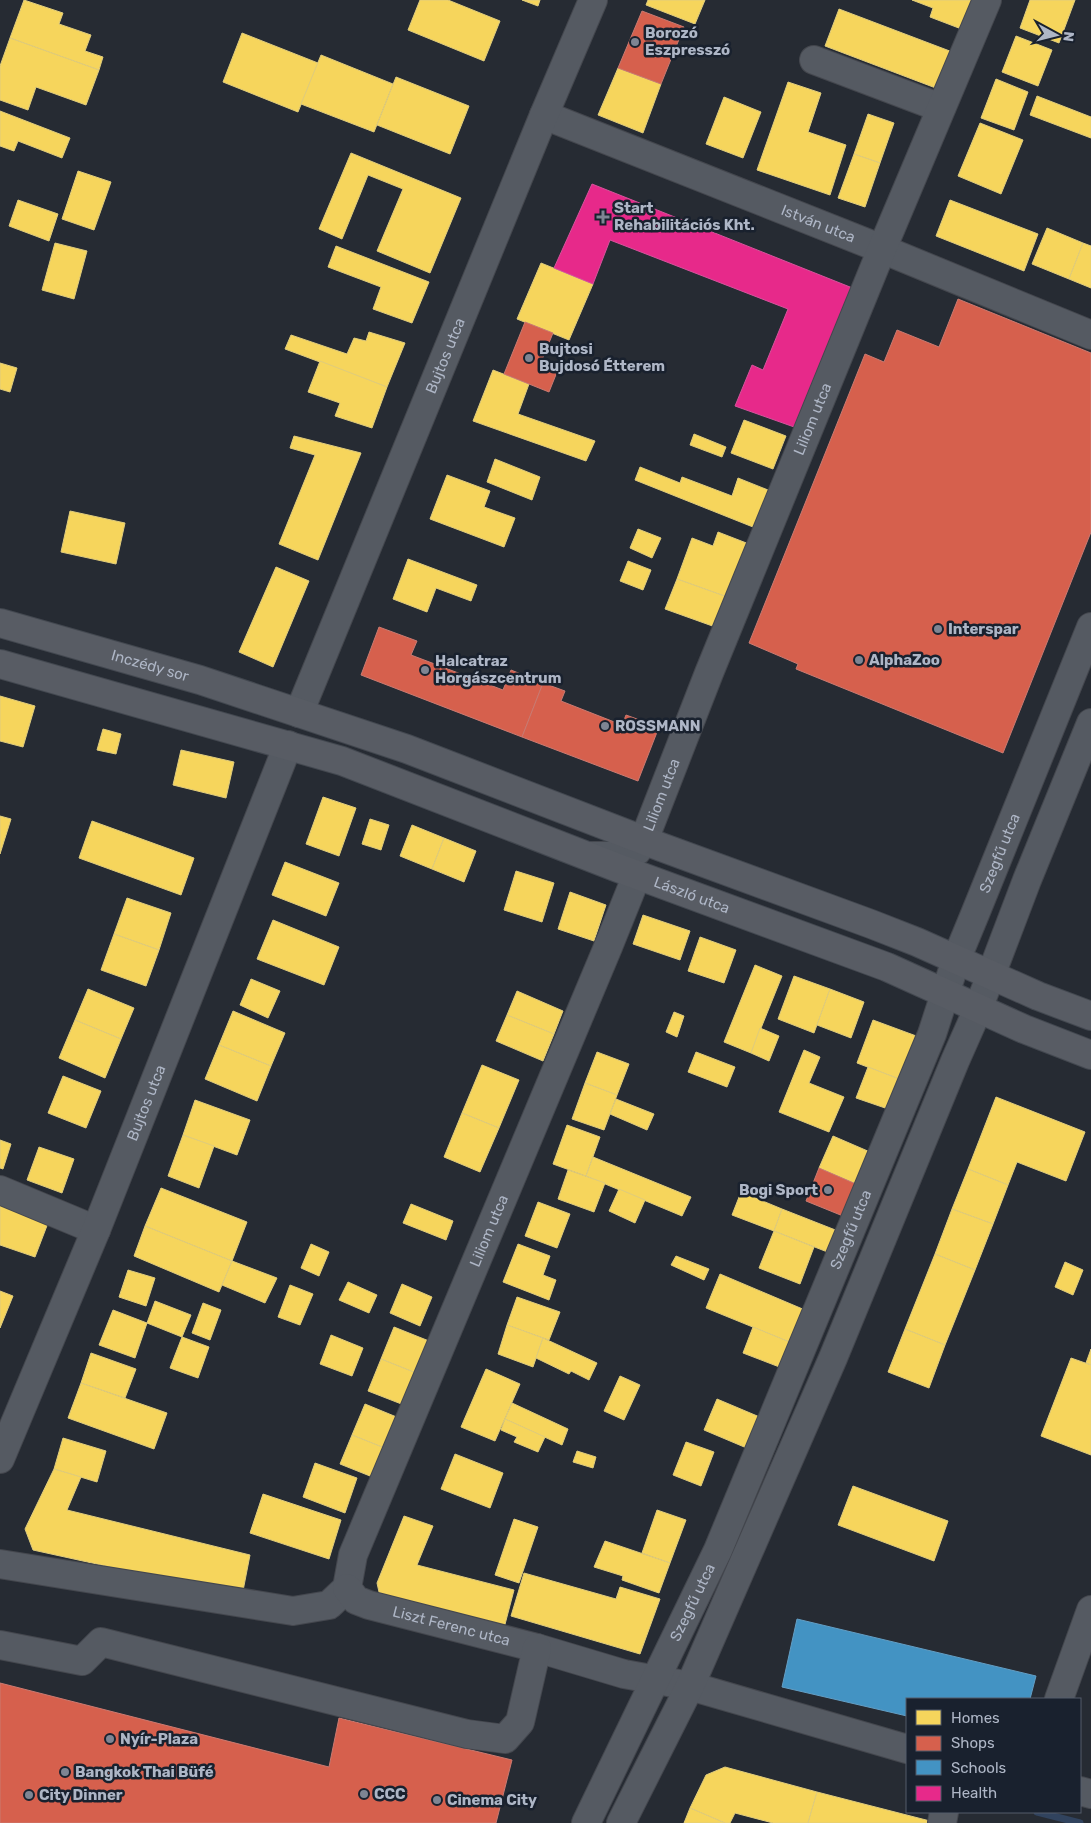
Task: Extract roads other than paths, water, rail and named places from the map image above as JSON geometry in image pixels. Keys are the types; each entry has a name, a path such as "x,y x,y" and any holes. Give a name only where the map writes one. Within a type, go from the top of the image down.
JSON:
{"main road":[{"name":"Inczédy sor","path":"0,623 200,680 299,712"},
{"path":"0,664 288,745"},
{"path":"299,712 407,749 644,840 871,924 917,942 990,976 1091,1016"},
{"name":"László utca","path":"288,745 342,761 588,856 887,967 1024,1029 1091,1055"}],"street":[{"name":"Bujtos utca","path":"299,712 593,0"},
{"name":"Liliom utca","path":"644,840 709,673 882,249 987,0"},
{"path":"814,60 940,108"},
{"name":"István utca","path":"544,115 882,249 1091,335"},
{"name":"Szegfű utca","path":"586,1823 718,1550 932,1034 956,960 1091,627"},
{"name":"Szegfű utca","path":"620,1823 690,1686 833,1358 951,1070 978,1009 1027,880 1091,723"},
{"name":"Bujtos utca","path":"0,1459 96,1230 288,745"},
{"path":"588,856 629,856 638,851 644,840"},
{"name":"Liliom utca","path":"347,1588 352,1555 601,965 637,874"},
{"path":"0,1190 96,1230"},
{"path":"0,1564 294,1611 328,1605 347,1588"},
{"name":"Liszt Ferenc utca","path":"347,1588 356,1600 369,1605 536,1648 624,1674 690,1686 906,1749"},
{"path":"1059,1698 1091,1610"},
{"path":"0,1645 82,1661 101,1642 467,1734 505,1739 520,1722 536,1648"}],"waterway":[{"path":"1041,1813 1080,1823"}],"place":[{"name":"Borozó Eszpresszó","path":"635,42"},
{"name":"Start Rehabilitációs Kht.","path":"603,217"},
{"name":"Bujtosi Bujdosó Étterem","path":"529,358"},
{"name":"Interspar","path":"938,629"},
{"name":"AlphaZoo","path":"859,660"},
{"name":"Halcatraz Horgászcentrum","path":"425,670"},
{"name":"ROSSMANN","path":"605,726"},
{"name":"Bogi Sport","path":"828,1190"},
{"name":"Nyír-Plaza","path":"110,1739"},
{"name":"Bangkok Thai Büfé","path":"65,1772"},
{"name":"CCC","path":"364,1794"},
{"name":"City Dinner","path":"29,1795"},
{"name":"Cinema City","path":"437,1800"}]}
